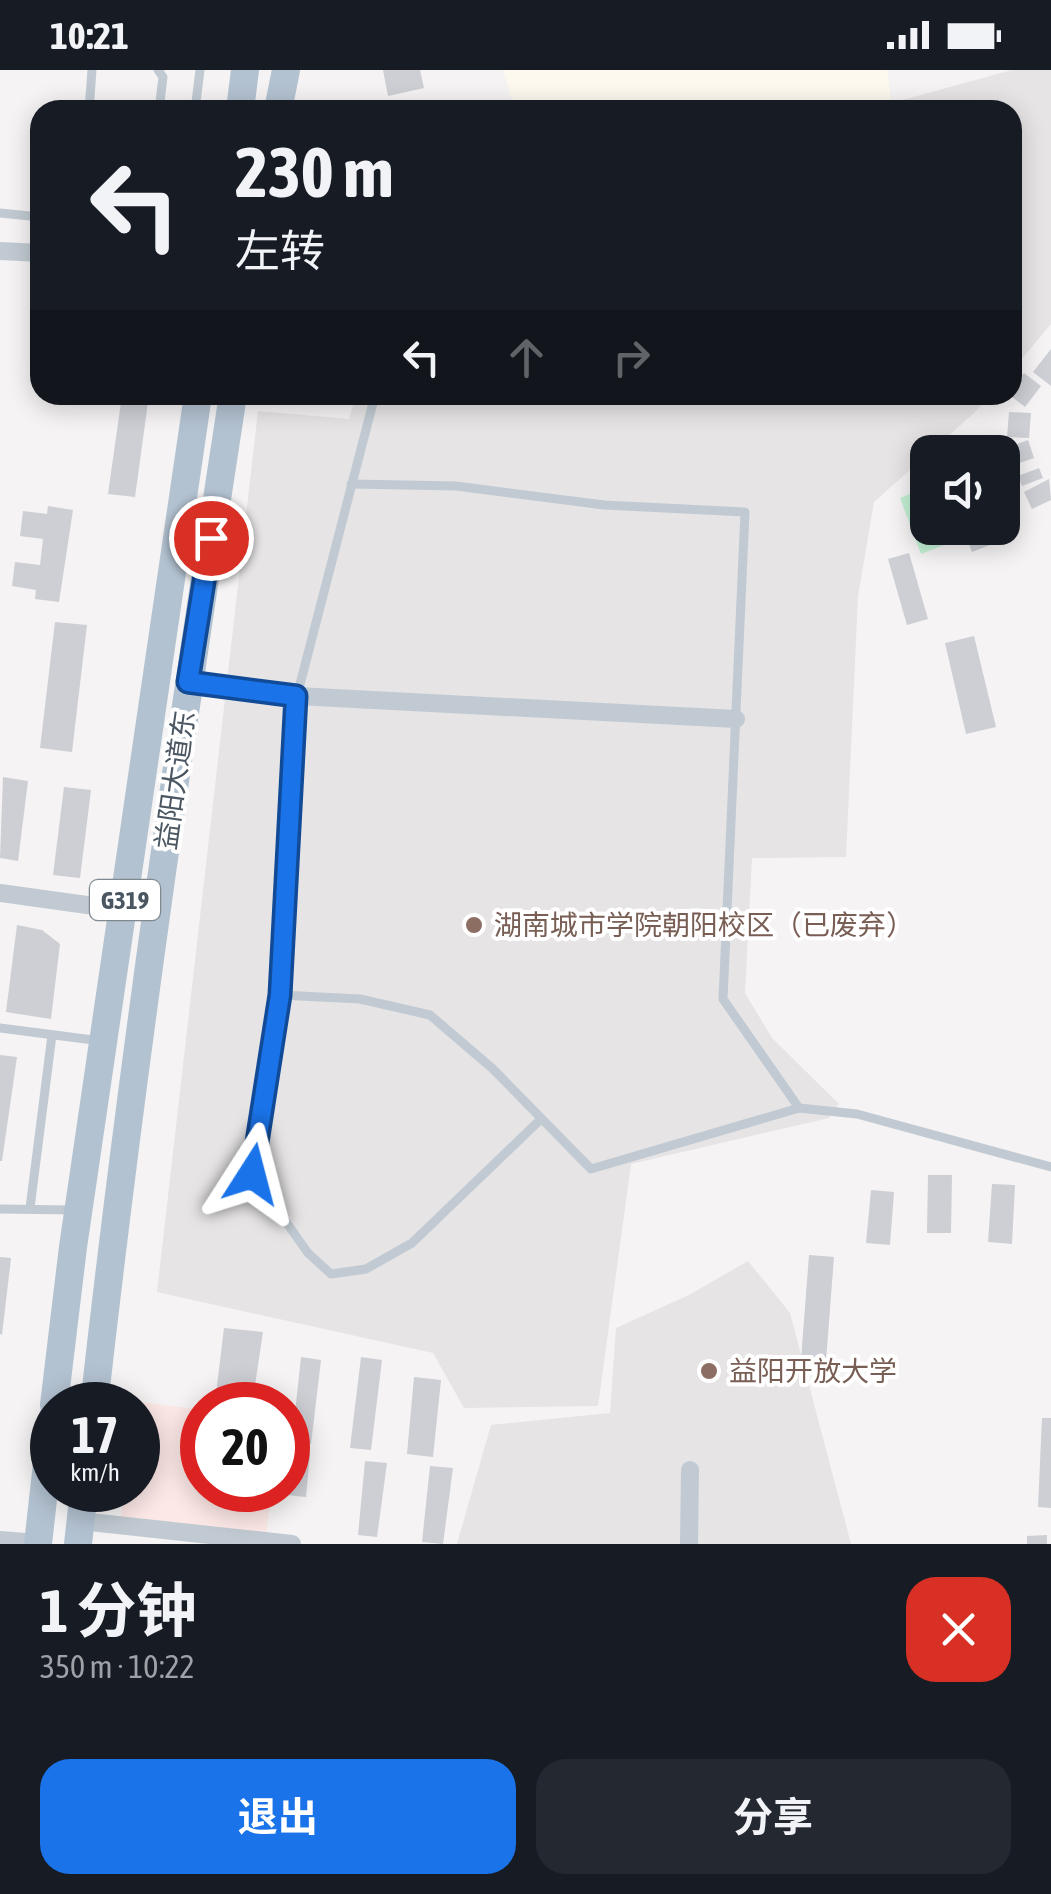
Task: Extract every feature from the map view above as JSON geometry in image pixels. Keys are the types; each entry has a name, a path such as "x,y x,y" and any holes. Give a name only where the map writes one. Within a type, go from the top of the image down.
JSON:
{"main road":[{"path":"241,100 245,70"},
{"path":"280,100 286,70"},
{"name":"G319","path":"57,1382 78,1210 197,405"},
{"name":"益阳大道东","path":"97,1382 188,682 231,405"},
{"path":"38,1544 42,1512"}],"street":[{"path":"0,251 30,252"},
{"path":"296,696 736,720"},
{"path":"0,893 123,910"},
{"path":"689,1544 690,1470"},
{"path":"80,1532 292,1544"},
{"path":"0,1540 38,1544"}],"lane":[{"path":"90,100 92,70"},
{"path":"158,70 162,76 160,100"},
{"path":"196,100 200,70"},
{"path":"0,214 30,216"},
{"path":"372,405 296,696 280,995 252,1174 308,1253 331,1274 366,1269 412,1243 542,1119"},
{"path":"352,484 456,486 604,505 745,512 723,1000 799,1108"},
{"path":"188,682 296,696"},
{"path":"280,995 360,999 430,1015 493,1069 591,1169 799,1108 857,1114 1051,1168"},
{"path":"0,1028 103,1042"},
{"path":"30,1208 52,1035"},
{"path":"0,1209 78,1210"}],"shaded area":[{"path":"503,70 887,70 891,100 512,100"},
{"path":"1012,70 1051,70 1051,324 1022,358 1022,100 902,100"},
{"name":"湖南城市学院朝阳校区（已废弃）","path":"353,405 981,405 949,435 910,435 910,470 874,502 858,596 846,857 752,858 745,993 772,1038 839,1104 829,1118 631,1164 598,1406 464,1408 433,1353 157,1292 258,411 349,419"},
{"name":"益阳开放大学","path":"748,1261 790,1313 851,1544 457,1544 491,1425 610,1413 616,1328 689,1295"},
{"path":"160,1404 180,1407 180,1512 269,1512 266,1534 120,1523 121,1512 160,1512"}],"green space":[{"path":"910,494 910,525 900,498"},
{"path":"918,545 944,545 921,554"}],"building":[{"path":"383,70 420,70 424,88 388,96"},
{"path":"1051,349 1051,386 1033,372"},
{"path":"1024,373 1041,386 1025,407 1022,405"},
{"path":"121,405 148,405 135,497 108,494"},
{"path":"1009,412 1031,413 1029,438 1007,435"},
{"path":"1028,440 1034,458 1020,463 1020,443"},
{"path":"1039,468 1043,478 1022,486 1020,475"},
{"path":"1049,479 1051,500 1032,509 1024,492"},
{"path":"48,506 73,510 59,602 35,599 36,590 12,586 15,562 40,565 43,539 20,536 23,511 47,514"},
{"path":"969,545 990,545 972,552"},
{"path":"909,553 928,619 907,625 888,559"},
{"path":"55,622 87,625 72,752 40,748"},
{"path":"974,636 996,727 966,734 945,643"},
{"path":"3,777 28,781 18,861 0,858"},
{"path":"64,787 91,790 80,878 53,875"},
{"path":"17,925 42,930 60,944 51,1019 6,1012"},
{"path":"0,1055 17,1057 2,1161 0,1161"},
{"path":"928,1175 952,1175 951,1233 927,1233"},
{"path":"992,1184 1015,1185 1012,1244 988,1242"},
{"path":"871,1190 894,1192 890,1245 866,1243"},
{"path":"809,1255 834,1257 826,1361 801,1359"},
{"path":"0,1257 11,1258 2,1335 0,1334"},
{"path":"224,1328 263,1332 255,1382 217,1382"},
{"path":"301,1357 321,1360 311,1444 310,1382 298,1382"},
{"path":"361,1357 382,1360 371,1450 350,1448"},
{"path":"414,1377 441,1380 433,1457 407,1454"},
{"path":"1042,1418 1051,1418 1051,1508 1038,1507"},
{"path":"365,1461 387,1463 377,1537 358,1535"},
{"path":"430,1466 453,1468 443,1544 422,1542"},
{"path":"1047,1535 1047,1544 1027,1544 1027,1536"}],"place":[{"name":"湖南城市学院朝阳校区（已废弃）","path":"474,925"},
{"name":"益阳开放大学","path":"709,1371"}],"route":[{"path":"211,538 188,682 296,696 280,995 252,1174"}]}
